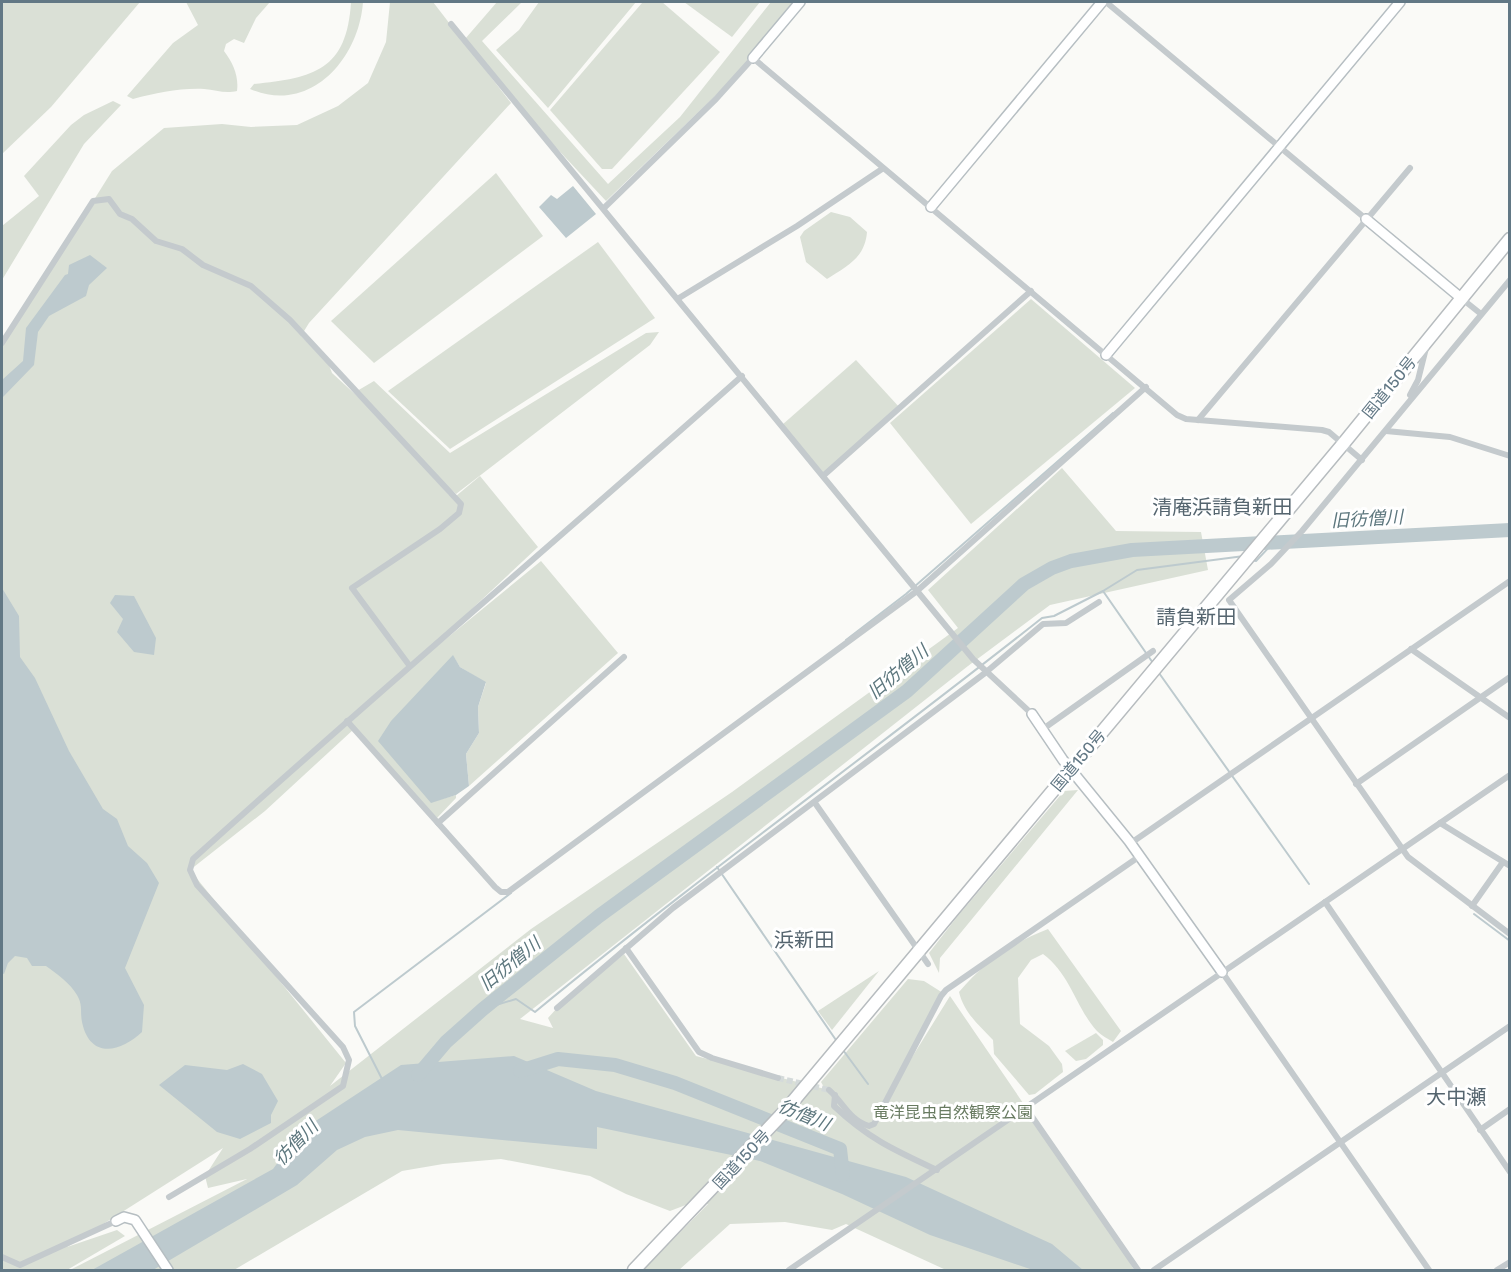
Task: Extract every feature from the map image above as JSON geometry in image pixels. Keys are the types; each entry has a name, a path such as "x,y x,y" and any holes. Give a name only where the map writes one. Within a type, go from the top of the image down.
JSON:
{"highway":[{"name":"国道150号","path":"634,1270 705,1198 785,1111 1343,444 1509,239"}],"street":[{"path":"604,208 716,99 800,2"},
{"path":"931,207 1104,2 1481,314"},
{"path":"1106,355 1400,2"},
{"path":"451,24 679,298 973,659 1032,714 1063,760 1072,768 1131,843 1429,1270"},
{"path":"753,58 882,169 931,207 1177,415 1198,420 1322,430 1362,460"},
{"path":"1198,420 1410,168"},
{"path":"679,298 797,226 882,169"},
{"path":"2,343 93,201 98,199 109,199 120,214 132,219 156,241 182,249 203,265 251,286 290,320 461,504 459,513 440,529 352,588 409,665"},
{"path":"1509,280 1302,531 1229,600 1402,850 1408,857 1509,934"},
{"path":"823,476 1030,291"},
{"path":"1403,408 1418,380 1428,339"},
{"path":"169,1197 250,1149 342,1086 349,1060 343,1047 197,885 190,866 409,665 547,549 742,376"},
{"path":"347,721 495,887 501,892 508,892 917,591 1146,387"},
{"path":"1386,431 1450,437 1509,456"},
{"path":"1131,843 1509,581"},
{"path":"557,1008 673,908 986,673 1043,624 1066,623 1099,602"},
{"path":"1411,650 1509,717"},
{"path":"1043,729 1153,651"},
{"path":"438,823 624,657"},
{"path":"1356,784 1509,677"},
{"path":"789,1270 1509,775"},
{"path":"815,803 928,964"},
{"path":"1440,823 1509,866"},
{"path":"829,1090 835,1095 839,1104 858,1121 869,1126 874,1124 946,990 1140,856"},
{"path":"1472,906 1503,862"},
{"path":"1325,902 1509,1172"},
{"path":"626,948 699,1052 778,1078"},
{"path":"1154,1270 1441,1073 1508,1030"},
{"path":"835,1095 834,1106 860,1131 937,1170"},
{"path":"1026,1108 1138,1270"},
{"path":"1480,1130 1509,1110"},
{"path":"2,1257 20,1265 124,1217 135,1220 168,1270"},
{"path":"1497,1270 1509,1262"}],"green space":[{"path":"2,2 140,2 51,107 2,154"},
{"path":"186,2 270,2 256,18 244,43 234,39 226,44 224,51 235,70 237,91 186,89 133,99 127,96 173,43 198,25"},
{"path":"351,2 363,2 359,23 352,43 328,77 311,88 292,94 272,95 250,89 254,84 294,78 324,66 343,43"},
{"name":"竜洋昆虫自然観察公園","path":"390,2 433,2 511,103 309,323 301,336 329,365 332,373 382,419 357,391 374,381 450,453 646,333 659,332 650,345 456,494 419,462 449,495 456,496 480,476 538,547 397,679 541,561 618,653 469,786 466,754 479,733 478,707 486,683 460,667 453,656 431,802 456,795 456,798 437,818 354,729 265,811 190,870 346,1063 330,1086 531,929 732,792 958,628 928,590 1062,468 1116,531 1201,532 1208,570 1050,605 968,666 520,1019 553,1028 548,1018 557,1008 624,954 696,1056 825,1089 821,1082 908,979 924,981 943,993 870,1125 950,996 1118,1242 1134,1270 946,1270 846,1224 832,1230 785,1222 730,1224 679,1270 643,1270 708,1204 691,1203 670,1211 626,1194 590,1176 501,1159 443,1164 402,1171 234,1270 70,1270 247,1179 208,1188 205,1176 223,1148 67,1247 117,1230 125,1236 67,1270 2,1270 2,347 112,171 164,128 222,124 251,127 297,125 338,106 368,83 386,42"},
{"path":"497,2 522,2 482,41 608,184 680,117 771,2 796,2 741,71 606,201 536,126 465,39"},
{"path":"539,2 636,2 548,108 496,50 519,30"},
{"path":"662,2 720,52 612,169 602,169 550,110 642,3"},
{"path":"684,2 760,2 732,37"},
{"path":"113,101 121,105 84,144 2,280 2,226 39,196 24,176 71,125 84,115"},
{"path":"496,173 543,236 374,363 331,321"},
{"path":"831,212 850,217 867,232 866,241 859,255 827,279 806,262 800,237 804,231"},
{"path":"598,242 655,318 450,449 388,391"},
{"path":"1031,299 1135,388 971,524 890,423"},
{"path":"856,360 900,408 823,476 782,425"},
{"path":"1078,790 940,958 939,973 929,953 1064,791"},
{"path":"1048,929 1121,1031 1113,1042 1100,1034 1052,962 1043,954 1031,960 1018,978 1020,1024 1049,1046 1062,1064 1063,1072 1035,1094 1029,1095 994,1054 993,1040 968,1012 959,992 978,971 999,954"},
{"path":"879,971 832,1030 818,1011"},
{"path":"1096,1033 1103,1040 1103,1045 1086,1059 1076,1061 1065,1051"}],"water":[{"path":"573,186 596,214 566,238 539,207 551,195 557,199"},
{"path":"90,255 107,268 89,285 86,296 49,316 38,332 34,365 2,398 2,380 23,361 26,328 68,274 69,265"},
{"path":"2,588 19,616 20,657 35,678 69,751 103,809 117,819 128,846 147,863 159,883 125,968 144,1005 142,1032 116,1048 99,1047 92,1042 82,1022 81,1005 77,995 67,983 46,966 32,966 27,958 15,956 8,963 4,974 2,973"},
{"path":"115,595 134,596 156,638 154,655 134,652 117,632 123,619 110,603"},
{"path":"453,655 460,667 486,682 478,707 479,733 466,754 469,786 456,795 431,803 378,741 391,721"},
{"path":"514,1056 596,1091 906,1177 1052,1244 1083,1270 1033,1270 930,1235 842,1194 760,1161 597,1127 597,1149 398,1130 365,1137 337,1150 297,1185 153,1270 92,1270 273,1169 302,1130 401,1065"},
{"path":"243,1064 262,1074 278,1101 271,1115 271,1123 240,1139 217,1132 159,1085 185,1065 227,1070"}],"waterway":[{"path":"846,640 906,594 1113,413"},
{"name":"旧彷僧川","path":"418,1075 446,1042 483,1009 599,916 907,691 1024,584 1052,568 1071,561 1132,550 1510,530"},
{"path":"1252,560 1256,561 1275,541"},
{"path":"483,1009 516,999 535,1012 660,912 1042,618 1054,616 1103,591 1137,570 1244,556"},
{"path":"1103,591 1153,663"},
{"path":"1159,673 1309,884"},
{"path":"717,867 838,1043"},
{"path":"382,1079 355,1026 354,1012 511,893"},
{"path":"1474,914 1510,941"},
{"path":"843,1050 868,1084"},
{"name":"彷僧川","path":"520,1071 558,1059 615,1065 675,1083 840,1149 843,1175"}],"tunnel":[{"path":"778,1078 829,1090"}],"district":[{"name":"清庵浜請負新田","path":"1222,507"},
{"name":"請負新田","path":"1196,617"},
{"name":"浜新田","path":"804,940"},
{"name":"大中瀬","path":"1456,1097"}]}
